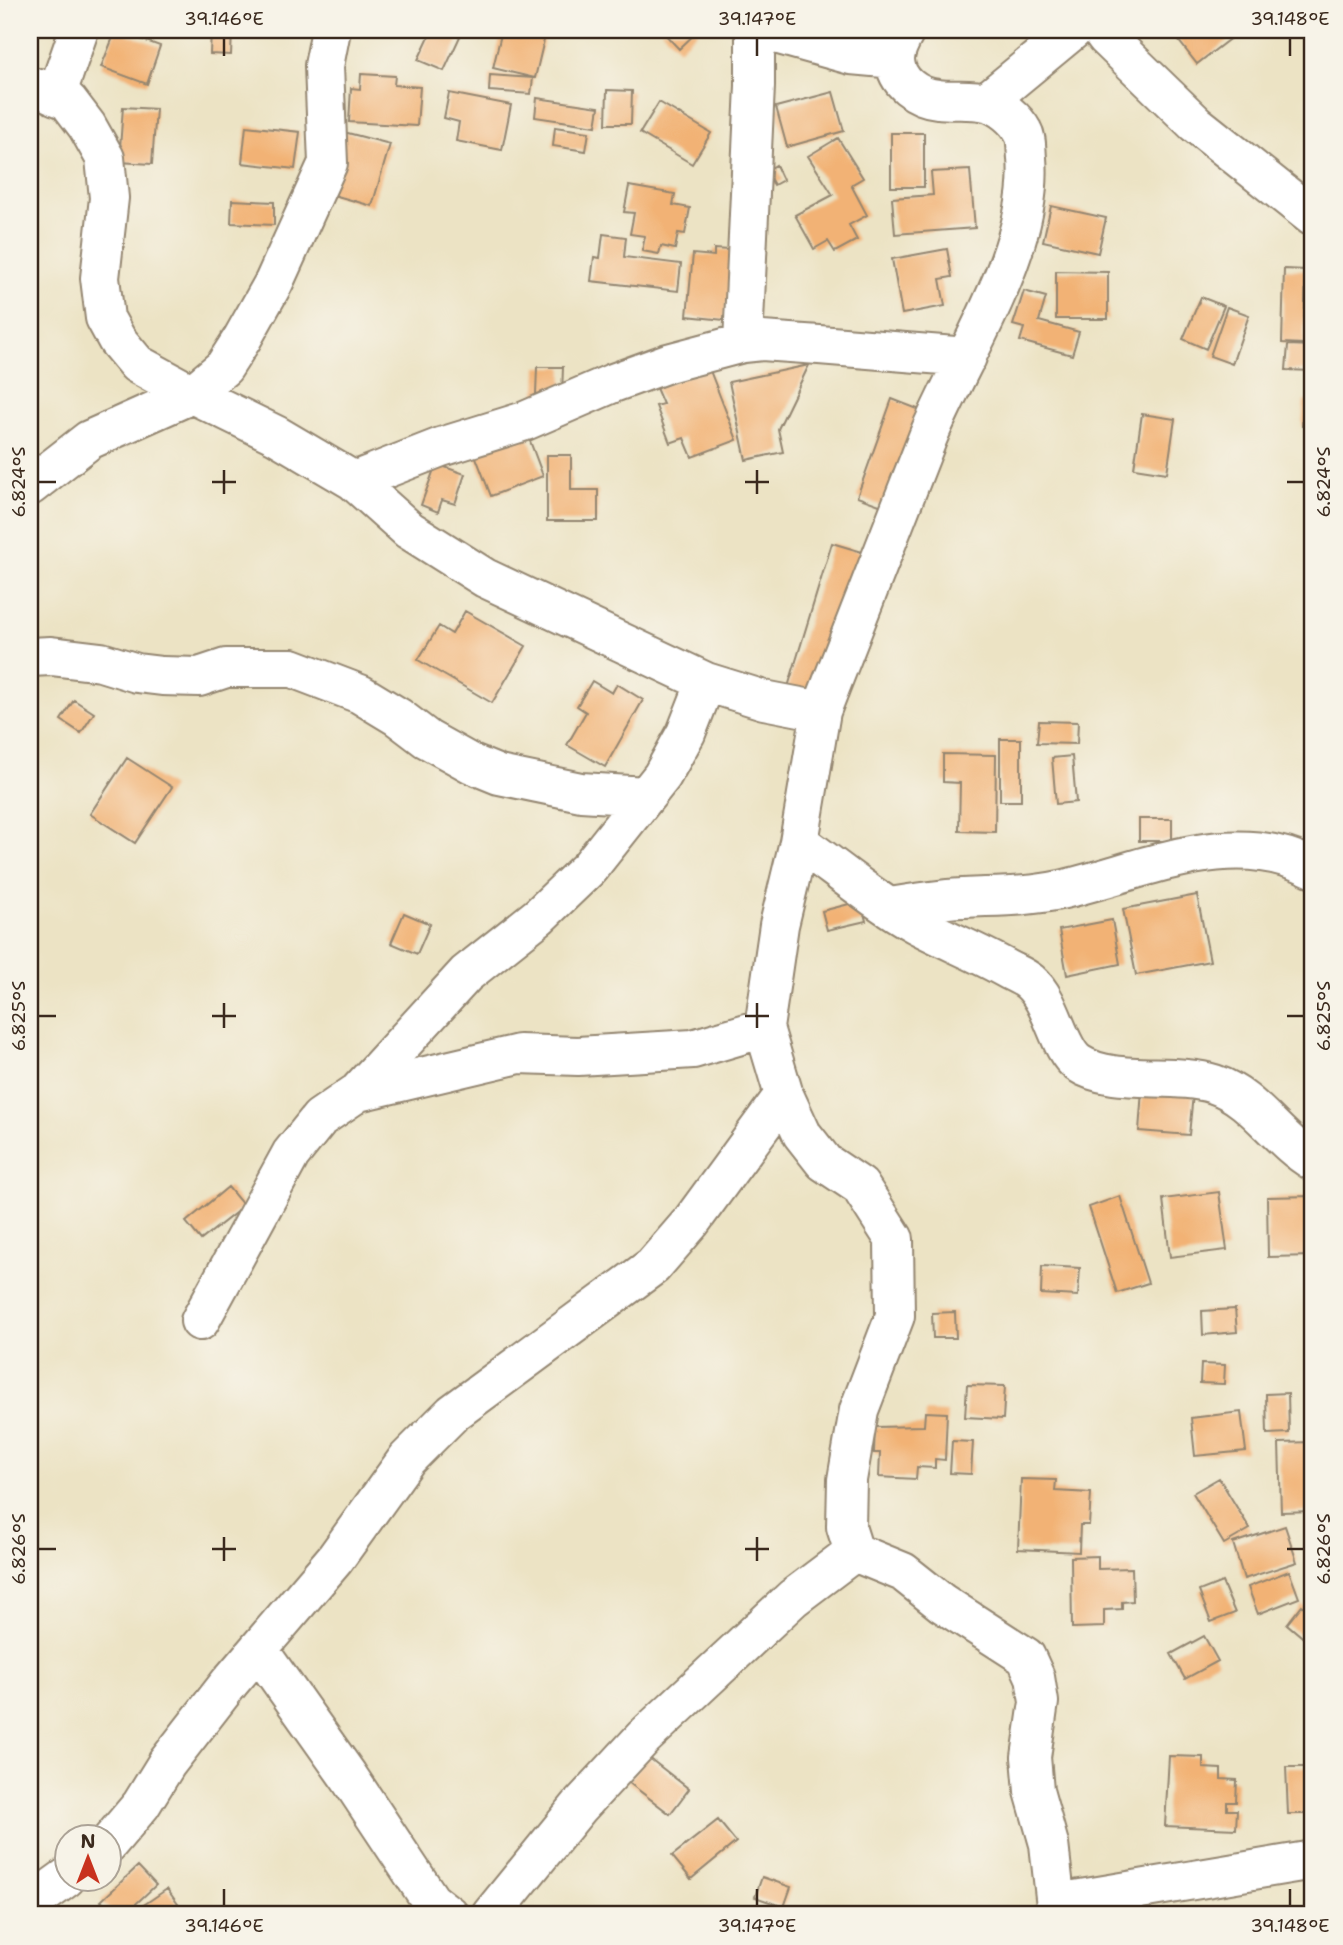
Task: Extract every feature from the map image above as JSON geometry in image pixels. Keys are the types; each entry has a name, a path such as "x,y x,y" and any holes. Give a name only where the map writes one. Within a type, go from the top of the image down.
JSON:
{"street":[{"path":"79,30 43,92 68,101 106,158 109,198 100,278 106,318 117,340 137,364 276,435 354,481 409,530 485,578 706,682 764,700 821,711"},
{"path":"30,486 89,440 192,394 224,367 243,339 274,282 328,163 324,66 331,30"},
{"path":"743,344 755,86 755,30"},
{"path":"761,30 851,55 900,44 898,74 911,91 934,99 986,102 1009,115 1025,135 1028,171 1013,250 967,357 942,403 821,711 799,842 779,925 764,1028 784,1095 802,1134 824,1162 860,1186 894,1239 895,1317 859,1410 847,1480 846,1527 854,1552"},
{"path":"986,102 1073,30"},
{"path":"1101,30 1196,124 1313,217"},
{"path":"354,481 441,447 525,421 657,367 743,344 762,341 967,357"},
{"path":"30,657 51,656 101,663 137,673 162,676 199,677 226,668 292,668 360,695 428,739 472,764 499,775 580,792 646,796"},
{"path":"200,1321 291,1154 320,1118 358,1093 466,974 540,916 589,868 662,776 686,733 706,682"},
{"path":"799,842 916,924 988,958 1030,982 1045,1000 1076,1062 1100,1073 1187,1079 1213,1084 1237,1095 1296,1151 1313,1161"},
{"path":"890,907 949,899 1014,897 1060,890 1156,862 1213,852 1251,849 1299,860 1313,868"},
{"path":"358,1093 519,1054 578,1056 693,1049 764,1028"},
{"path":"122,1827 141,1805 167,1763 258,1649 335,1559 407,1460 453,1413 653,1266 691,1222 784,1095"},
{"path":"854,1552 903,1572 942,1604 1026,1657 1035,1677 1039,1702 1031,1757 1034,1791 1049,1844 1057,1909 1313,1860"},
{"path":"491,1915 579,1807 644,1737 793,1598 854,1552"},
{"path":"258,1649 348,1776 431,1901 449,1915"},
{"path":"30,1904 52,1888"}],"building":[{"path":"116,30 160,46 147,84 101,67"},
{"path":"211,30 232,30 231,55 210,54"},
{"path":"432,30 463,30 444,71 418,60"},
{"path":"502,30 544,40 535,78 493,68"},
{"path":"661,30 699,30 679,49"},
{"path":"1183,30 1241,30 1197,64 1175,36"},
{"path":"361,74 395,76 394,85 420,87 417,126 349,122 351,88 360,89"},
{"path":"490,75 533,78 531,94 489,91"},
{"path":"607,90 632,91 631,124 606,124"},
{"path":"833,92 844,131 787,147 776,107"},
{"path":"449,93 511,105 502,150 456,141 459,122 444,118"},
{"path":"537,98 599,107 596,126 535,117"},
{"path":"659,102 711,133 692,164 640,133"},
{"path":"123,107 156,109 152,164 119,162"},
{"path":"246,126 300,132 295,169 242,163"},
{"path":"555,127 589,132 586,151 553,146"},
{"path":"340,131 390,144 372,206 323,192"},
{"path":"891,133 924,133 924,187 891,187"},
{"path":"838,138 863,178 851,185 867,215 849,225 857,240 835,252 828,241 814,249 795,215 833,195 808,156"},
{"path":"776,165 783,180 774,185 766,171"},
{"path":"970,170 975,228 895,234 892,198 933,195 931,172"},
{"path":"629,186 675,194 673,205 690,208 685,234 678,233 675,249 661,246 659,254 642,251 645,236 630,234 634,213 624,212"},
{"path":"232,200 274,202 274,225 231,223"},
{"path":"1051,206 1106,218 1098,253 1043,241"},
{"path":"603,234 626,237 624,257 681,264 678,291 591,281 594,257 600,258"},
{"path":"714,249 744,251 724,320 687,316 693,254 714,256"},
{"path":"947,249 952,277 940,279 945,306 902,314 892,259"},
{"path":"1284,269 1306,270 1304,344 1282,343"},
{"path":"1056,271 1108,272 1108,319 1056,319"},
{"path":"1024,291 1046,297 1039,321 1079,332 1072,355 1020,341 1024,328 1013,325"},
{"path":"1201,297 1224,306 1206,349 1183,339"},
{"path":"1227,307 1249,315 1232,364 1210,356"},
{"path":"1288,345 1313,346 1313,371 1286,370"},
{"path":"809,365 778,429 783,452 746,460 729,382"},
{"path":"537,367 563,367 562,395 536,394"},
{"path":"709,368 737,440 692,457 684,438 670,443 656,406 663,404 656,388"},
{"path":"892,399 923,411 888,508 857,497"},
{"path":"1304,401 1313,402 1313,427 1302,426"},
{"path":"1142,414 1175,419 1167,473 1134,468"},
{"path":"527,433 543,476 491,496 474,452"},
{"path":"547,455 571,455 571,490 598,490 598,521 547,521"},
{"path":"436,464 465,474 455,504 442,500 438,512 421,505"},
{"path":"832,543 862,552 818,696 788,687"},
{"path":"465,611 526,646 492,703 418,660 439,626 452,634"},
{"path":"592,681 612,693 617,684 643,700 605,767 567,745 586,712 577,706"},
{"path":"74,700 94,713 81,733 61,720"},
{"path":"1039,721 1078,722 1077,744 1037,743"},
{"path":"1000,739 1021,739 1021,801 1000,801"},
{"path":"943,754 996,755 995,832 959,831 960,783 943,782"},
{"path":"1072,756 1076,802 1056,804 1052,758"},
{"path":"127,758 172,787 135,843 90,814"},
{"path":"1139,819 1172,819 1172,841 1139,841"},
{"path":"1197,895 1210,961 1136,975 1123,909"},
{"path":"861,901 866,921 827,930 822,911"},
{"path":"404,913 430,924 417,954 391,943"},
{"path":"1112,920 1120,964 1067,975 1059,930"},
{"path":"1142,1090 1193,1094 1189,1135 1139,1131"},
{"path":"228,1187 244,1206 201,1240 186,1222"},
{"path":"1219,1192 1227,1250 1170,1257 1163,1199"},
{"path":"1120,1196 1148,1283 1117,1293 1089,1207"},
{"path":"1313,1196 1313,1256 1268,1257 1267,1197"},
{"path":"1042,1266 1080,1268 1078,1296 1041,1294"},
{"path":"1235,1309 1237,1332 1203,1335 1202,1311"},
{"path":"955,1312 956,1338 933,1338 932,1313"},
{"path":"1201,1364 1225,1365 1224,1384 1200,1383"},
{"path":"967,1385 1005,1386 1003,1419 965,1417"},
{"path":"1288,1393 1289,1433 1267,1434 1266,1394"},
{"path":"925,1412 947,1413 945,1460 935,1459 935,1468 917,1467 916,1479 879,1477 880,1453 874,1453 875,1427 924,1426"},
{"path":"1241,1412 1246,1451 1195,1456 1191,1418"},
{"path":"952,1441 973,1442 971,1474 950,1473"},
{"path":"1313,1442 1313,1511 1281,1512 1279,1443"},
{"path":"1219,1478 1250,1529 1224,1544 1193,1493"},
{"path":"1021,1479 1056,1480 1055,1491 1091,1493 1089,1525 1080,1525 1079,1552 1018,1549"},
{"path":"1285,1526 1297,1562 1244,1579 1233,1543"},
{"path":"1098,1556 1098,1569 1132,1568 1133,1601 1122,1602 1122,1609 1104,1610 1104,1627 1072,1628 1071,1557"},
{"path":"1289,1571 1299,1598 1258,1614 1248,1587"},
{"path":"1222,1582 1235,1613 1211,1622 1199,1591"},
{"path":"1302,1605 1313,1614 1313,1646 1287,1624"},
{"path":"1204,1636 1218,1661 1185,1679 1171,1654"},
{"path":"1169,1756 1203,1757 1203,1768 1221,1769 1221,1779 1237,1780 1236,1802 1227,1802 1227,1810 1237,1810 1236,1829 1165,1826"},
{"path":"648,1757 689,1789 670,1814 628,1782"},
{"path":"1286,1767 1313,1767 1313,1814 1288,1814"},
{"path":"718,1820 736,1842 691,1879 672,1856"},
{"path":"138,1866 156,1885 124,1915 114,1915 101,1901 111,1892 122,1892 122,1881"},
{"path":"762,1877 791,1887 784,1907 755,1897"},
{"path":"167,1889 183,1911 178,1915 133,1915 132,1913"}]}
